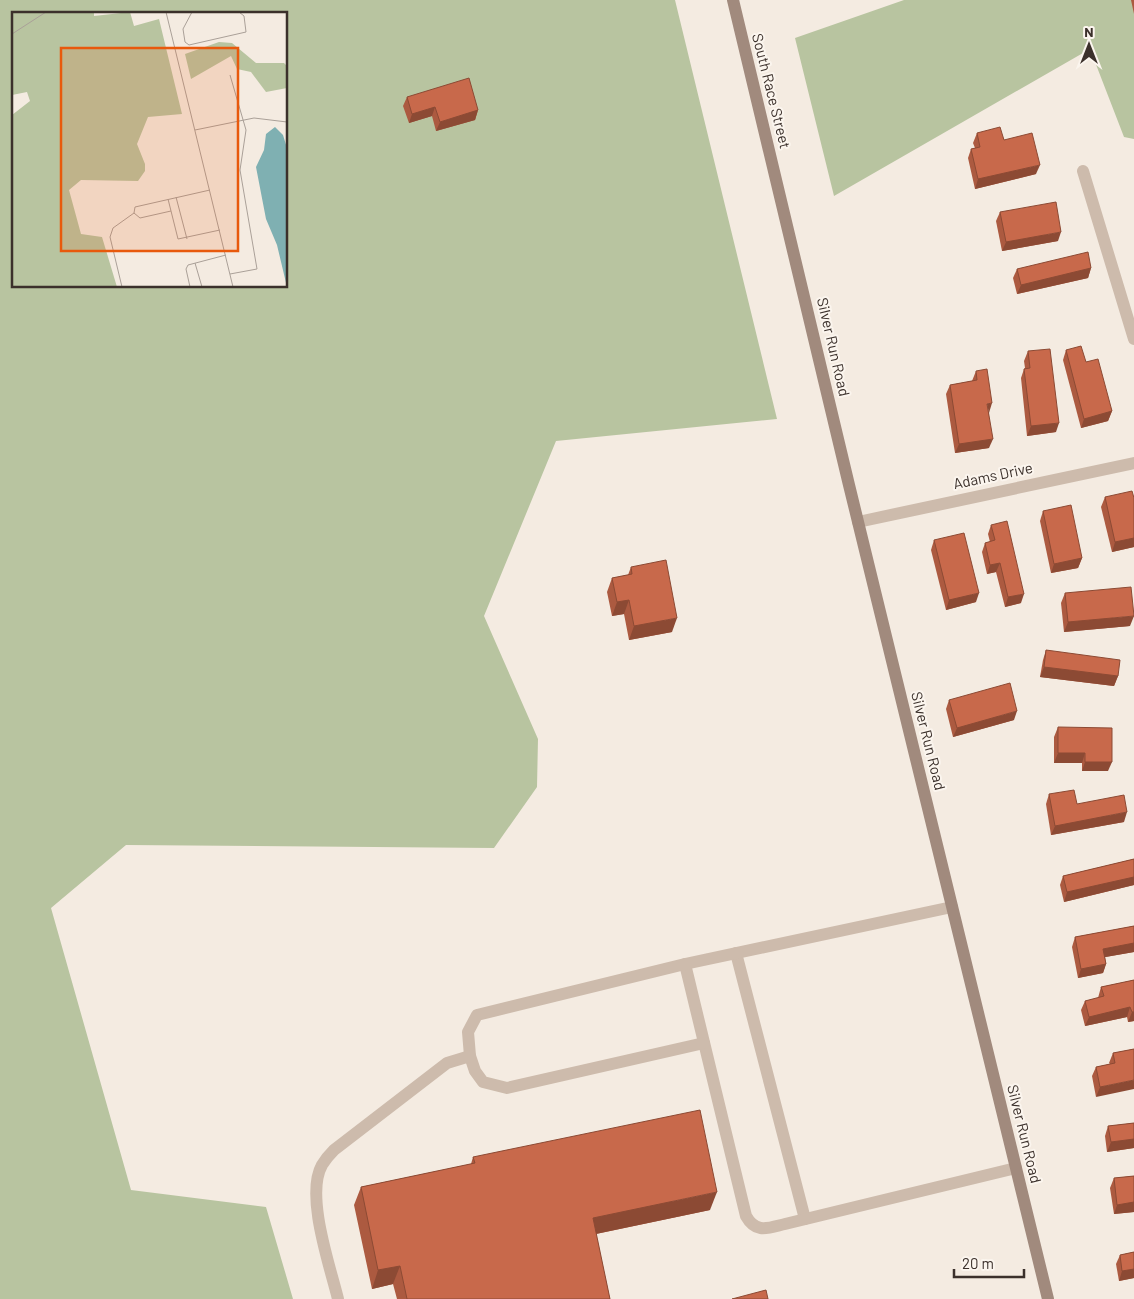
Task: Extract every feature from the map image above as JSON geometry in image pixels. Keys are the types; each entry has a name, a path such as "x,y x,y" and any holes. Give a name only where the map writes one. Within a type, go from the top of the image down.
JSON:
{"main road":[{"name":"South Race Street","path":"733,0 778,190"},
{"name":"Silver Run Road","path":"778,190 1048,1299"}],"street":[{"path":"1083,171 1134,339"},
{"name":"Adams Drive","path":"858,522 1134,463"},
{"path":"704,1043 507,1088 483,1082 475,1071 470,1056 468,1032 477,1014 685,964 952,907"},
{"path":"736,953 806,1219"},
{"path":"685,964 746,1216 750,1225 761,1229 1016,1168"},
{"path":"338,1299 317,1212 316,1182 322,1165 334,1150 447,1063 470,1056"}],"green space":[{"path":"0,0 675,0 777,419 556,441 484,616 538,739 537,787 494,848 126,845 51,908 131,1190 266,1207 293,1299 0,1299"},
{"path":"904,0 1134,0 1134,139 1124,137 1090,49 834,196 795,38"}],"building":[{"path":"469,78 478,110 440,122 435,107 412,114 407,97"},
{"path":"1000,127 1004,140 1032,133 1040,165 978,179 971,149 980,147 977,133"},
{"path":"1056,202 1061,232 1006,242 1000,212"},
{"path":"1088,252 1091,268 1021,285 1017,269"},
{"path":"1081,346 1086,362 1098,359 1112,411 1084,419 1066,350"},
{"path":"1050,349 1059,423 1031,426 1024,369 1030,368 1028,351"},
{"path":"987,369 992,403 987,404 993,439 959,444 950,385 977,380 976,371"},
{"path":"1132,491 1134,498 1134,538 1115,542 1105,497"},
{"path":"1071,505 1082,558 1054,564 1043,511"},
{"path":"1007,521 1024,594 1008,597 1000,563 990,565 985,543 995,540 991,525"},
{"path":"964,533 979,593 949,600 934,540"},
{"path":"666,560 677,618 634,626 629,600 617,602 612,578 632,574 631,567"},
{"path":"1131,587 1134,616 1068,622 1065,593"},
{"path":"1046,650 1120,660 1118,676 1044,667"},
{"path":"1010,683 1017,711 957,728 949,700"},
{"path":"1058,727 1112,728 1112,762 1085,762 1085,753 1058,753"},
{"path":"1074,790 1077,804 1124,795 1127,812 1055,826 1049,794"},
{"path":"1134,859 1134,877 1067,892 1063,876"},
{"path":"1134,926 1134,943 1103,949 1106,964 1081,969 1075,937"},
{"path":"1134,980 1134,1012 1132,1012 1130,1007 1089,1017 1085,1001 1104,996 1101,987"},
{"path":"1134,1049 1134,1080 1100,1087 1096,1067 1115,1063 1113,1053"},
{"path":"700,1110 717,1192 593,1218 610,1299 407,1299 400,1266 378,1270 361,1187 475,1163 473,1157"},
{"path":"1134,1123 1134,1139 1111,1142 1108,1126"},
{"path":"1134,1176 1134,1202 1117,1205 1114,1178"},
{"path":"1134,1252 1134,1269 1122,1271 1120,1255"},
{"path":"766,1290 768,1299 732,1299"}]}
